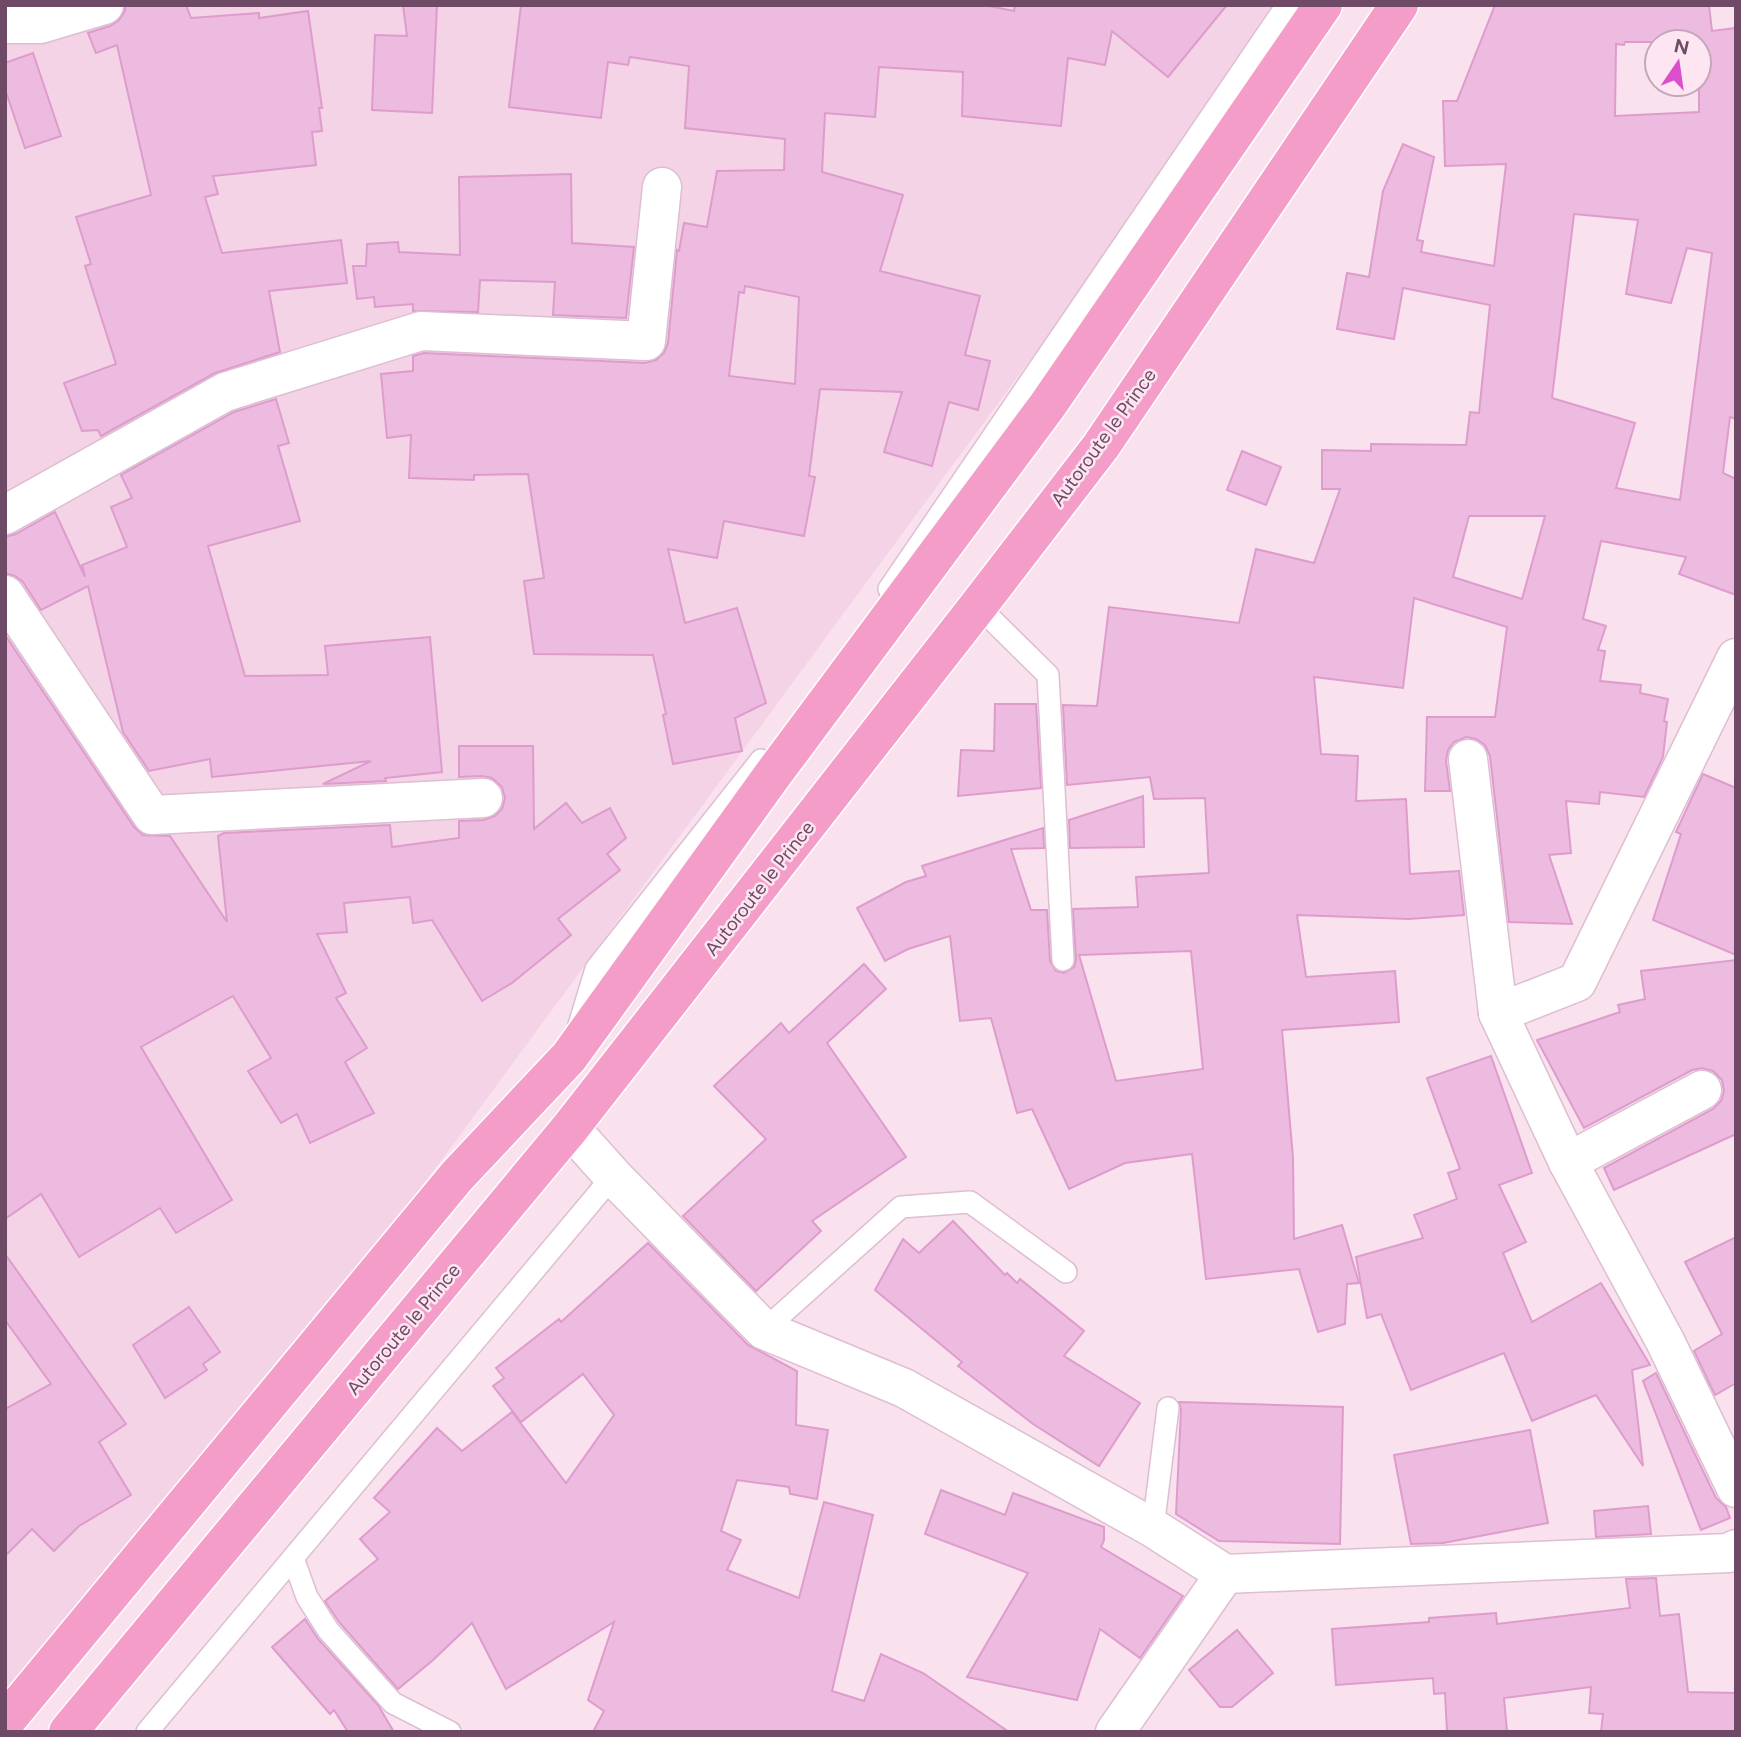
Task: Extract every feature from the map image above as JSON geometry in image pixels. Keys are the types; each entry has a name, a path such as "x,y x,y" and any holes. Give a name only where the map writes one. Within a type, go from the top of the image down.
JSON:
{"main road":[{"path":"5,1722 457,1176 569,1057 774,773 1047,406 1324,5"},
{"name":"Autoroute le Prince","path":"68,1732 570,1128 978,606 1101,446 1399,5"}],"street":[{"path":"5,24 40,24 104,5"},
{"path":"6,511 225,392 421,331 646,341 662,187"},
{"path":"5,595 152,816 483,798"},
{"path":"1497,1013 1577,982 1736,657"},
{"path":"1468,759 1497,1013 1568,1162 1665,1341 1736,1488"},
{"path":"1568,1162 1702,1090"},
{"path":"570,1128 613,1176 764,1330 904,1388 1153,1528 1225,1574 1729,1553 1736,1549"},
{"path":"1115,1732 1225,1574"}],"lane":[{"path":"569,1057 596,969 839,661 1287,5"},
{"path":"978,606 1048,674 1063,960"},
{"path":"147,1732 613,1176"},
{"path":"764,1330 901,1207 970,1202 1066,1272"},
{"path":"1153,1528 1168,1408"},
{"path":"293,1558 307,1597 328,1630 393,1703 450,1732"}],"shaded area":[{"path":"5,5 1291,5 171,1528 5,1718"}],"building":[{"path":"125,5 186,5 191,18 259,13 259,18 308,11 322,108 319,108 322,131 312,132 316,165 213,176 218,194 205,197 222,253 341,240 347,283 269,291 280,352 215,373 101,436 98,430 82,431 64,383 116,364 85,266 91,264 76,217 151,195 117,45 96,53 88,33 119,20 125,11"},
{"path":"403,5 437,5 432,113 372,110 375,35 407,36"},
{"path":"521,5 984,5 1014,11 1015,5 1227,5 1168,77 1112,31 1105,65 1068,58 1061,126 962,116 963,72 879,67 875,117 825,113 822,172 903,195 880,271 980,296 965,355 990,361 978,410 949,402 932,466 884,452 902,392 820,389 809,476 815,477 804,536 724,521 717,558 668,549 685,623 737,608 766,703 735,718 742,751 673,764 663,715 666,714 653,655 534,654 524,581 544,578 528,474 474,475 474,480 409,478 411,435 387,438 381,374 413,371 413,356 424,353 645,363 656,360 664,353 668,343 677,250 679,251 684,223 707,227 717,171 784,170 785,139 685,128 689,66 630,57 628,65 608,62 601,118 509,107","holes":["745,286 799,297 795,384 729,376 739,292 744,293"]},
{"path":"1495,5 1709,5 1712,28 1643,28 1643,42 1616,44 1615,116 1699,112 1699,98 1713,98 1713,31 1736,28 1736,419 1730,417 1723,473 1736,479 1736,595 1679,574 1686,557 1601,541 1583,619 1606,626 1598,650 1605,651 1600,681 1641,685 1640,693 1668,699 1664,721 1667,722 1663,757 1644,797 1600,792 1599,804 1566,801 1571,853 1549,855 1572,924 1509,922 1490,756 1485,745 1466,737 1454,742 1448,750 1446,761 1450,791 1425,791 1427,717 1495,717 1507,627 1414,598 1403,688 1314,677 1321,754 1358,756 1356,801 1406,799 1410,874 1459,871 1464,915 1409,919 1297,915 1306,977 1395,971 1399,1022 1282,1030 1293,1158 1294,1239 1342,1225 1359,1283 1347,1284 1345,1324 1318,1332 1299,1269 1206,1279 1192,1154 1125,1163 1069,1189 1032,1109 1017,1113 991,1018 960,1021 950,936 908,949 885,961 857,908 906,882 926,876 922,866 1043,828 1044,848 1011,849 1031,910 1047,910 1050,961 1056,971 1064,973 1074,967 1076,960 1073,909 1138,907 1136,877 1209,873 1205,798 1154,799 1150,777 1067,785 1063,705 1097,706 1109,607 1239,623 1256,549 1314,563 1340,489 1322,489 1322,450 1371,451 1371,444 1466,445 1470,412 1479,413 1490,305 1403,288 1394,339 1337,329 1347,273 1369,277 1383,191 1403,144 1434,157 1417,240 1423,241 1421,252 1494,266 1506,164 1445,166 1443,101 1457,101","holes":["1574,214 1638,220 1626,294 1671,303 1687,248 1712,253 1680,500 1616,488 1635,423 1552,398","1469,516 1545,516 1522,599 1453,577","1191,951 1203,1069 1116,1081 1079,955"]},
{"path":"33,53 61,136 25,148 5,89 5,63"},
{"path":"571,174 572,243 634,247 626,318 553,315 555,282 480,280 478,312 413,311 413,304 375,307 374,297 357,299 353,266 366,266 367,244 398,242 399,252 460,255 459,177"},
{"path":"276,399 289,443 278,446 300,521 208,546 245,676 328,675 325,646 430,637 442,772 385,778 386,781 323,784 371,761 212,777 210,759 149,771 123,732 88,586 41,610 23,582 5,573 5,537 16,534 55,512 85,577 82,565 127,547 111,507 132,498 121,475 234,412"},
{"path":"1242,451 1281,467 1266,505 1227,490"},
{"path":"5,635 134,827 143,835 170,836 227,922 218,836 224,833 390,825 392,847 459,838 459,821 484,820 495,816 502,809 505,798 502,787 492,778 459,777 459,746 533,746 534,829 566,803 582,823 610,808 626,838 607,854 620,870 558,919 571,935 512,983 482,1001 432,920 413,923 410,897 344,903 347,932 317,934 346,993 336,998 367,1048 345,1062 374,1113 310,1143 297,1114 281,1123 248,1071 271,1058 233,996 141,1047 232,1200 176,1233 160,1208 79,1257 41,1194 5,1219"},
{"path":"995,704 1036,704 1041,788 958,796 961,750 994,751"},
{"path":"1703,774 1736,788 1736,955 1653,920 1681,834 1676,832"},
{"path":"1143,796 1144,847 1070,848 1069,820"},
{"path":"1736,960 1736,1134 1614,1190 1604,1168 1713,1109 1721,1101 1724,1091 1722,1080 1713,1071 1702,1068 1692,1070 1584,1128 1537,1040 1620,1012 1618,1005 1645,999 1641,971"},
{"path":"864,964 886,989 827,1043 906,1157 812,1221 821,1231 756,1291 683,1216 766,1139 714,1086 781,1023 789,1033"},
{"path":"1491,1056 1532,1173 1499,1185 1526,1242 1503,1253 1532,1322 1601,1283 1650,1365 1632,1370 1643,1466 1596,1395 1532,1421 1504,1353 1411,1390 1381,1314 1367,1318 1356,1257 1423,1238 1414,1215 1457,1199 1448,1173 1460,1169 1427,1078"},
{"path":"953,1221 1005,1275 1007,1273 1017,1283 1020,1279 1084,1331 1064,1356 1140,1403 1099,1466 1033,1424 958,1366 962,1362 875,1290 903,1239 919,1253"},
{"path":"1736,1237 1736,1383 1715,1395 1694,1351 1722,1334 1685,1262"},
{"path":"648,1243 748,1345 797,1371 796,1425 828,1430 817,1499 790,1494 789,1487 737,1480 721,1531 741,1540 727,1570 799,1598 824,1502 873,1515 832,1691 864,1701 881,1654 923,1673 1009,1732 593,1732 604,1711 588,1700 614,1622 506,1689 472,1623 398,1689 339,1622 325,1601 378,1559 360,1539 390,1512 374,1498 437,1428 462,1451 512,1412 566,1483 614,1415 583,1374 521,1422 493,1386 504,1378 496,1368 559,1319 561,1322"},
{"path":"5,1254 126,1424 99,1442 131,1495 79,1526 54,1551 32,1529 5,1556 5,1409 51,1384 5,1320"},
{"path":"189,1307 220,1352 203,1364 207,1370 165,1398 133,1345"},
{"path":"1656,1373 1716,1498 1726,1507 1730,1518 1701,1530 1643,1381"},
{"path":"1179,1402 1343,1407 1340,1544 1219,1541 1176,1514 1181,1410"},
{"path":"1530,1430 1548,1523 1443,1543 1411,1544 1394,1455"},
{"path":"941,1490 1005,1515 1013,1493 1104,1527 1101,1547 1183,1596 1140,1658 1100,1629 1077,1700 967,1677 1028,1573 925,1534"},
{"path":"1648,1506 1651,1534 1596,1537 1594,1511"},
{"path":"1656,1578 1660,1616 1679,1614 1688,1692 1736,1693 1736,1732 1601,1732 1603,1714 1589,1713 1591,1687 1504,1698 1507,1732 1447,1732 1445,1693 1434,1694 1433,1678 1336,1685 1332,1629 1429,1622 1429,1618 1496,1613 1497,1624 1630,1608 1626,1579"},
{"path":"305,1619 318,1639 378,1705 394,1732 348,1732 334,1710 330,1714 272,1647"},
{"path":"1237,1630 1273,1673 1232,1707 1220,1707 1189,1670"}]}
